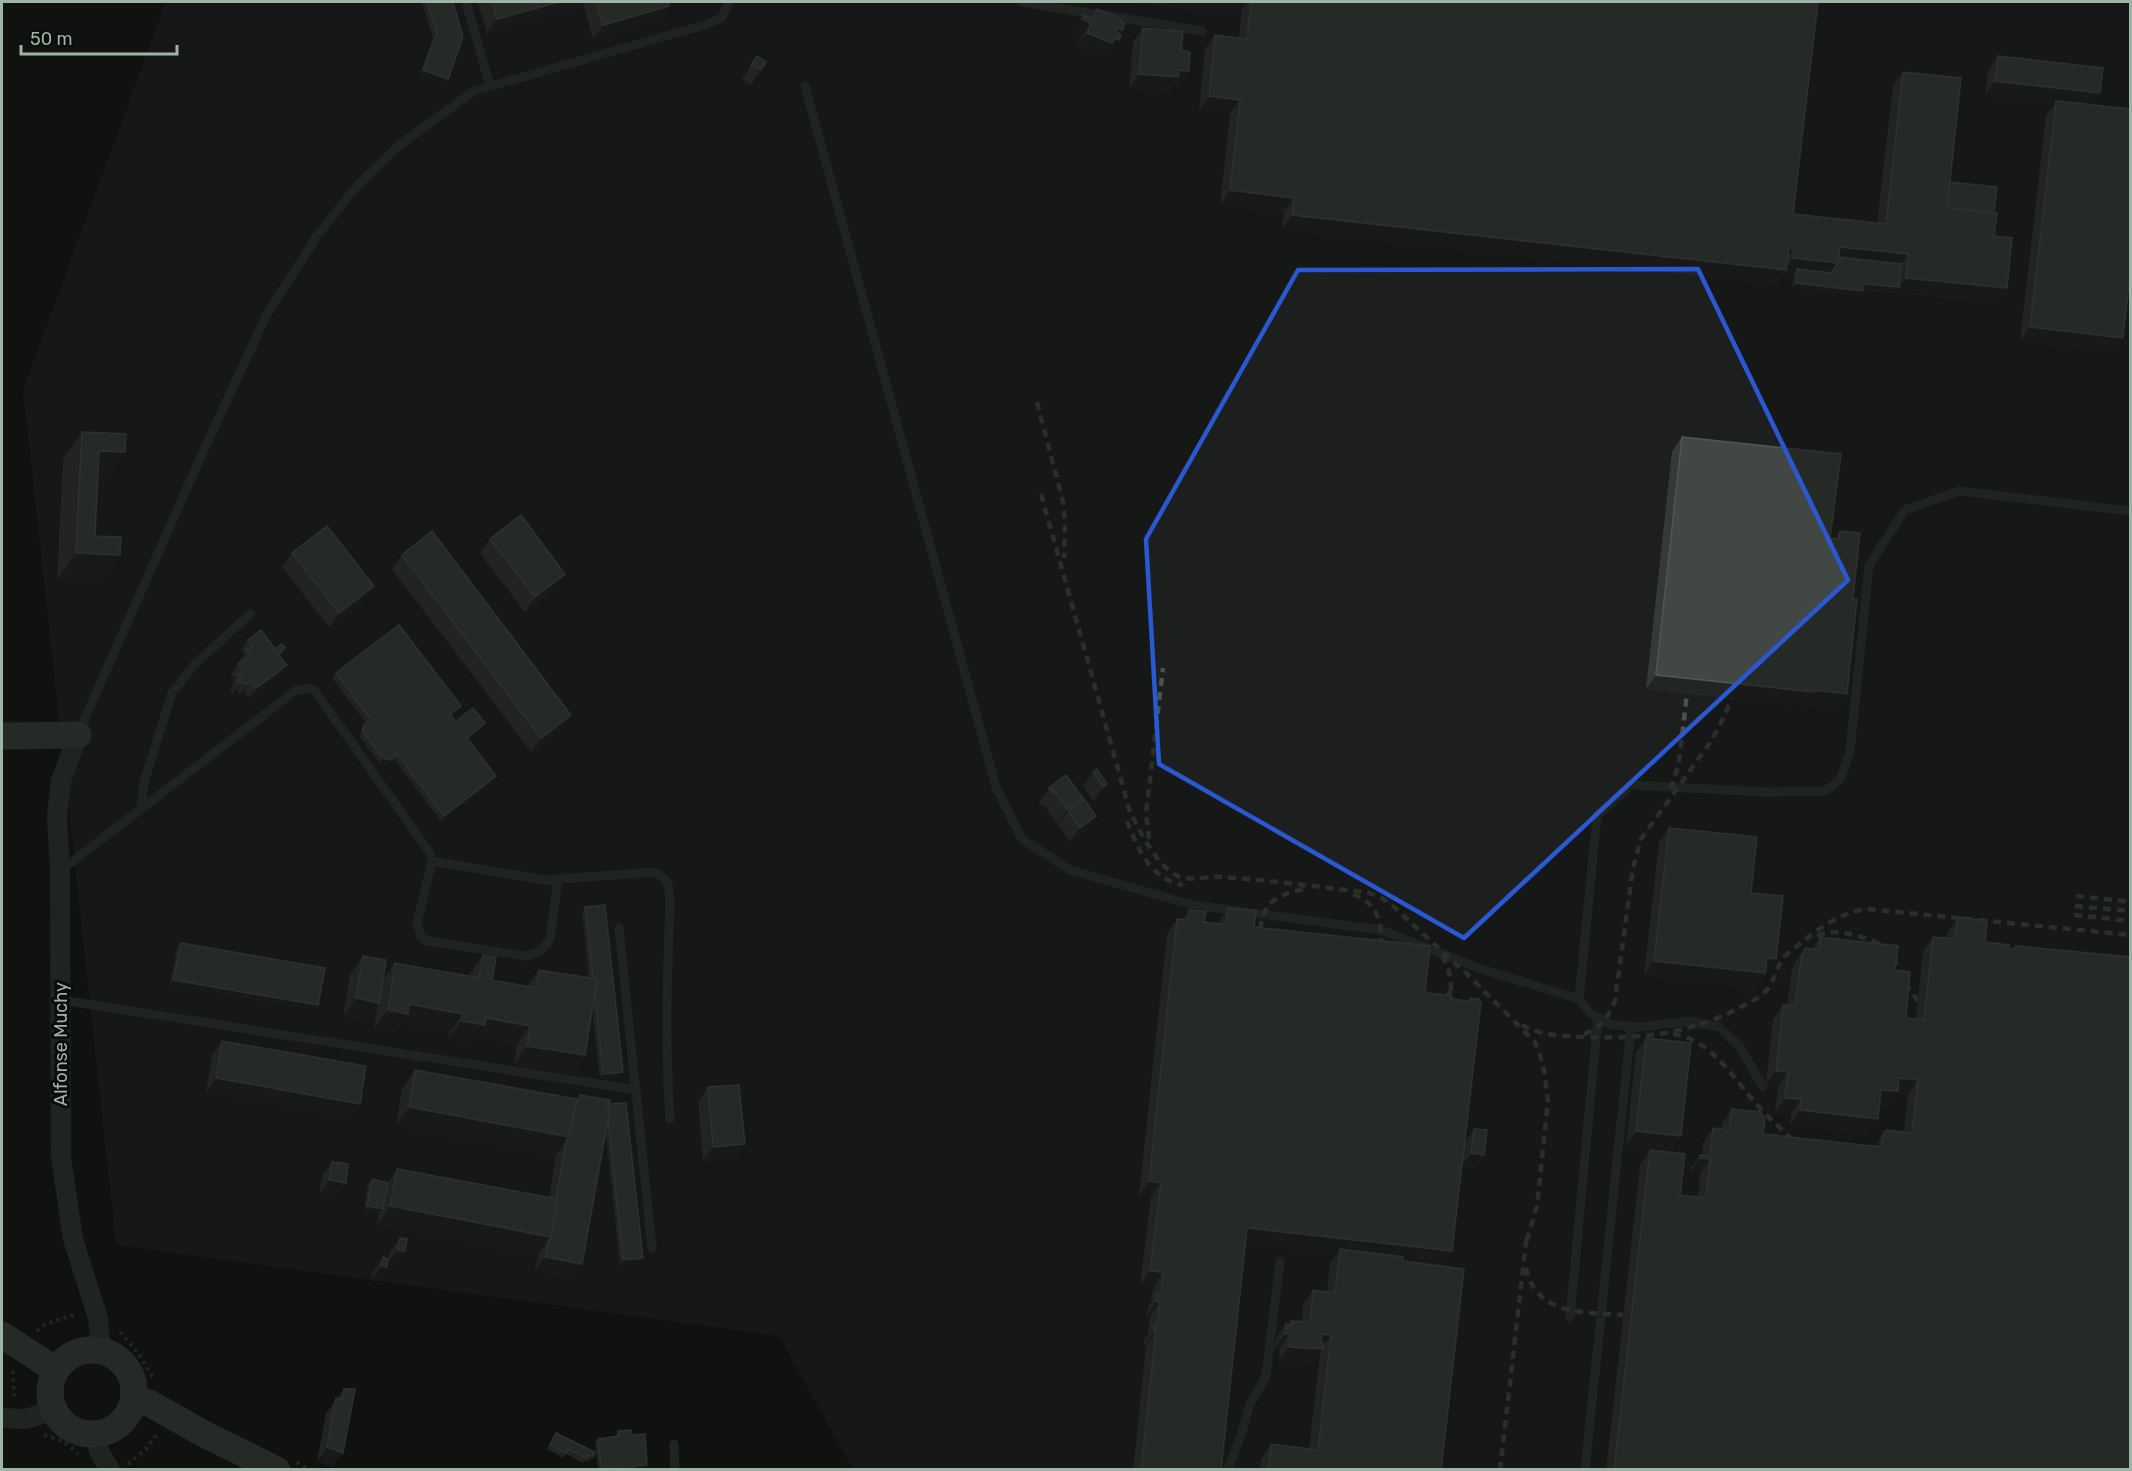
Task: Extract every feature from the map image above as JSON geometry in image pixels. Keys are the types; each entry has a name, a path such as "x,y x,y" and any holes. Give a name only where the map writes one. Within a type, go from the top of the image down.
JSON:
{"main road":[{"path":"2,736 78,735"},
{"path":"2,1335 56,1370"},
{"path":"101,1350 120,1360 127,1368 134,1388 134,1398 127,1416 112,1429 94,1434 84,1433 66,1425 54,1410 50,1390 56,1370 62,1361 80,1351 101,1350"},
{"path":"134,1398 149,1403 216,1440 286,1465"}],"street":[{"name":"Alfonse Muchy","path":"78,735 61,781 57,816 60,871 61,1157 73,1239 98,1318 101,1350"},
{"path":"2,1418 26,1419 54,1410"},
{"path":"94,1434 100,1453 118,1468"}],"lane":[{"path":"466,2 490,86"},
{"path":"78,735 202,454 267,314 317,236 356,188 398,146 474,91 708,24 722,17 729,2"},
{"path":"1022,2 1202,31"},
{"path":"805,86 996,787 1022,839 1070,870 1193,905 1381,930 1478,968 1579,999 1591,1014 1612,1025 1631,1026 1688,1021 1719,1027 1740,1047 1762,1087"},
{"path":"1579,999 1597,816 1631,785 1763,792 1826,791 1841,778 1850,752 1869,565 1905,510 1959,491 2130,511"},
{"path":"141,809 144,782 172,693 195,664 250,614"},
{"path":"60,871 295,691 308,688 315,691 428,849 432,861 417,923 421,937 427,941 526,956 536,953 545,947 550,939 558,880"},
{"path":"432,861 558,880 655,872 664,877 669,887 666,1068 670,1119"},
{"path":"619,928 652,1248"},
{"path":"61,1000 636,1090"},
{"path":"1569,1317 1598,1017"},
{"path":"1585,1470 1631,1026"},
{"path":"1228,1470 1250,1404 1266,1376 1280,1262"},
{"path":"674,1444 675,1470"}],"path":[{"path":"116,1324 121,1335 139,1354 152,1377 161,1383"},
{"path":"118,1468 155,1439 169,1414"},
{"path":"39,1435 58,1438 82,1459"},
{"path":"286,1465 309,1470"}],"highlighted area":[{"path":"1698,269 1848,580 1464,938 1159,764 1146,539 1298,270"}],"shaded area":[{"path":"166,2 2130,2 2130,1469 853,1469 779,1336 116,1245 23,390"}],"building":[{"path":"427,2 453,2 463,37 448,79 423,70 437,34"},
{"path":"492,2 559,2 497,19"},
{"path":"596,2 668,2 669,6 603,25"},
{"path":"1251,2 1818,2 1793,214 1886,224 1903,72 1961,78 1947,208 1997,213 1994,236 2012,238 2007,288 1906,278 1908,254 1840,247 1838,263 1793,258 1794,249 1789,248 1786,270 1292,215 1294,198 1230,190 1240,100 1209,96 1215,35 1247,39"},
{"path":"1097,9 1122,19 1121,22 1125,24 1122,30 1118,28 1116,32 1121,35 1119,40 1114,38 1112,43 1087,33 1091,23 1082,19 1084,15 1093,19"},
{"path":"1143,28 1183,32 1181,50 1190,52 1189,71 1179,70 1178,77 1139,74"},
{"path":"757,56 766,62 761,70 751,65"},
{"path":"1998,56 2103,68 2100,93 1995,81"},
{"path":"2056,101 2130,109 2130,276 2123,338 2030,327"},
{"path":"1950,182 1997,187 1994,213 1947,208"},
{"path":"1838,257 1901,264 1899,287 1864,284 1863,291 1796,283 1797,269 1831,273 1838,263"},
{"path":"82,432 126,434 125,452 99,451 95,536 121,537 120,555 76,553"},
{"path":"1682,437 1841,454 1830,538 1839,539 1840,531 1860,533 1853,599 1857,599 1847,694 1656,675"},
{"path":"521,515 565,574 535,597 490,539"},
{"path":"327,526 374,586 339,613 292,553"},
{"path":"432,531 571,715 541,738 402,555"},
{"path":"399,625 461,706 450,714 455,722 473,708 485,723 467,738 496,776 444,816 397,754 391,760 383,758 363,732 364,725 371,720 336,673"},
{"path":"261,630 275,649 282,644 285,648 278,654 287,665 256,688 250,681 246,685 237,681 241,678 238,675 243,671 238,664 250,655 246,650 252,646 248,640"},
{"path":"1097,769 1107,784 1103,787 1093,772"},
{"path":"1066,775 1083,798 1067,809 1054,791 1052,792 1049,788"},
{"path":"1084,799 1096,816 1080,828 1068,811"},
{"path":"1669,828 1757,837 1751,893 1783,896 1776,959 1767,958 1765,973 1654,961"},
{"path":"605,905 623,1072 603,1074 595,995 597,979 593,978 585,907"},
{"path":"1228,908 1256,911 1254,927 1430,946 1425,993 1448,995 1448,991 1451,991 1450,999 1469,1001 1470,998 1479,999 1481,1002 1452,1251 1247,1228 1221,1470 1141,1470 1156,1331 1154,1332 1154,1326 1157,1326 1160,1302 1156,1302 1157,1293 1161,1293 1163,1272 1150,1271 1161,1183 1149,1181 1177,919 1188,920 1189,910 1206,912 1204,922 1226,925"},
{"path":"1958,917 1987,921 1985,942 2009,945 2008,948 2015,949 2016,946 2130,957 2130,1470 1614,1470 1650,1150 1685,1154 1680,1195 1706,1198 1710,1159 1700,1158 1700,1155 1710,1156 1713,1128 1729,1130 1732,1109 1761,1112 1765,1120 1763,1134 1881,1147 1882,1136 1886,1130 1912,1133 1918,1080 1899,1078 1898,1091 1881,1090 1878,1119 1800,1110 1801,1099 1785,1098 1788,1072 1776,1071 1783,1005 1795,1006 1802,954 1805,948 1819,950 1820,937 1898,946 1895,970 1910,972 1906,1018 1924,1020 1933,937 1955,939"},
{"path":"181,943 325,968 318,1005 173,980"},
{"path":"483,955 496,957 492,980 536,988 539,970 597,979 585,1055 527,1046 530,1026 486,1018 485,1025 461,1021 463,1014 409,1004 408,1014 388,1010 395,963 479,978"},
{"path":"363,956 386,960 379,1003 356,998"},
{"path":"1646,1038 1691,1043 1681,1136 1636,1131"},
{"path":"222,1041 366,1066 360,1104 216,1078"},
{"path":"415,1070 577,1099 569,1137 409,1107"},
{"path":"739,1085 745,1144 713,1147 708,1087"},
{"path":"580,1095 610,1100 582,1264 545,1257 558,1199 556,1198 566,1142 576,1102"},
{"path":"626,1103 643,1258 623,1260 608,1120 610,1108 608,1108 609,1104"},
{"path":"1474,1129 1487,1130 1484,1155 1471,1153"},
{"path":"332,1162 348,1164 346,1183 329,1180"},
{"path":"397,1169 558,1199 551,1237 390,1206"},
{"path":"372,1179 388,1183 383,1209 367,1206"},
{"path":"400,1238 407,1239 405,1251 397,1250"},
{"path":"1340,1249 1403,1257 1402,1261 1464,1269 1441,1470 1268,1470 1271,1444 1318,1450 1331,1335 1322,1334 1323,1349 1289,1347 1290,1334 1285,1334 1286,1324 1291,1325 1291,1321 1310,1322 1313,1290 1335,1293"},
{"path":"383,1257 388,1259 387,1267 381,1266"},
{"path":"344,1389 355,1389 343,1453 327,1447 336,1398 343,1399"},
{"path":"631,1430 632,1435 645,1434 647,1465 634,1466 635,1470 622,1470 622,1467 601,1469 598,1439 619,1436 618,1431"},
{"path":"556,1433 595,1452 593,1457 588,1454 587,1458 568,1449 566,1453 550,1445"}],"railway":[{"path":"1037,402 1063,502 1064,558"},
{"path":"1041,494 1130,812 1149,847 1161,863 1176,875 1193,879 1216,877 1258,880 1365,892 1379,896 1469,976 1534,1041 1544,1070 1548,1101 1537,1206 1526,1243"},
{"path":"1149,839 1146,814 1163,668"},
{"path":"1671,789 1679,763 1687,693"},
{"path":"1584,1034 1603,1022 1615,1001 1633,868 1641,839 1712,740 1731,698"},
{"path":"1127,821 1147,861 1162,876 1183,885"},
{"path":"1259,943 1262,921 1269,906 1282,895 1304,889"},
{"path":"1353,894 1363,899 1375,912 1380,927 1381,956"},
{"path":"2076,896 2130,902"},
{"path":"2075,906 2130,911"},
{"path":"1522,1025 1553,1035 1626,1037 1665,1033 1703,1023 1741,1007 1762,995 1771,984 1783,958 1815,932 1845,915 1867,909 2130,935"},
{"path":"2074,915 2130,921"},
{"path":"1817,936 1833,932 1847,933 1872,941 1882,947 1890,954 1918,1001"},
{"path":"1442,956 1450,977 1450,1014"},
{"path":"1673,1034 1700,1044 1722,1063 1759,1107 1801,1151"},
{"path":"1500,1470 1527,1234"},
{"path":"1526,1268 1531,1284 1551,1303 1578,1311 1623,1315"}]}
